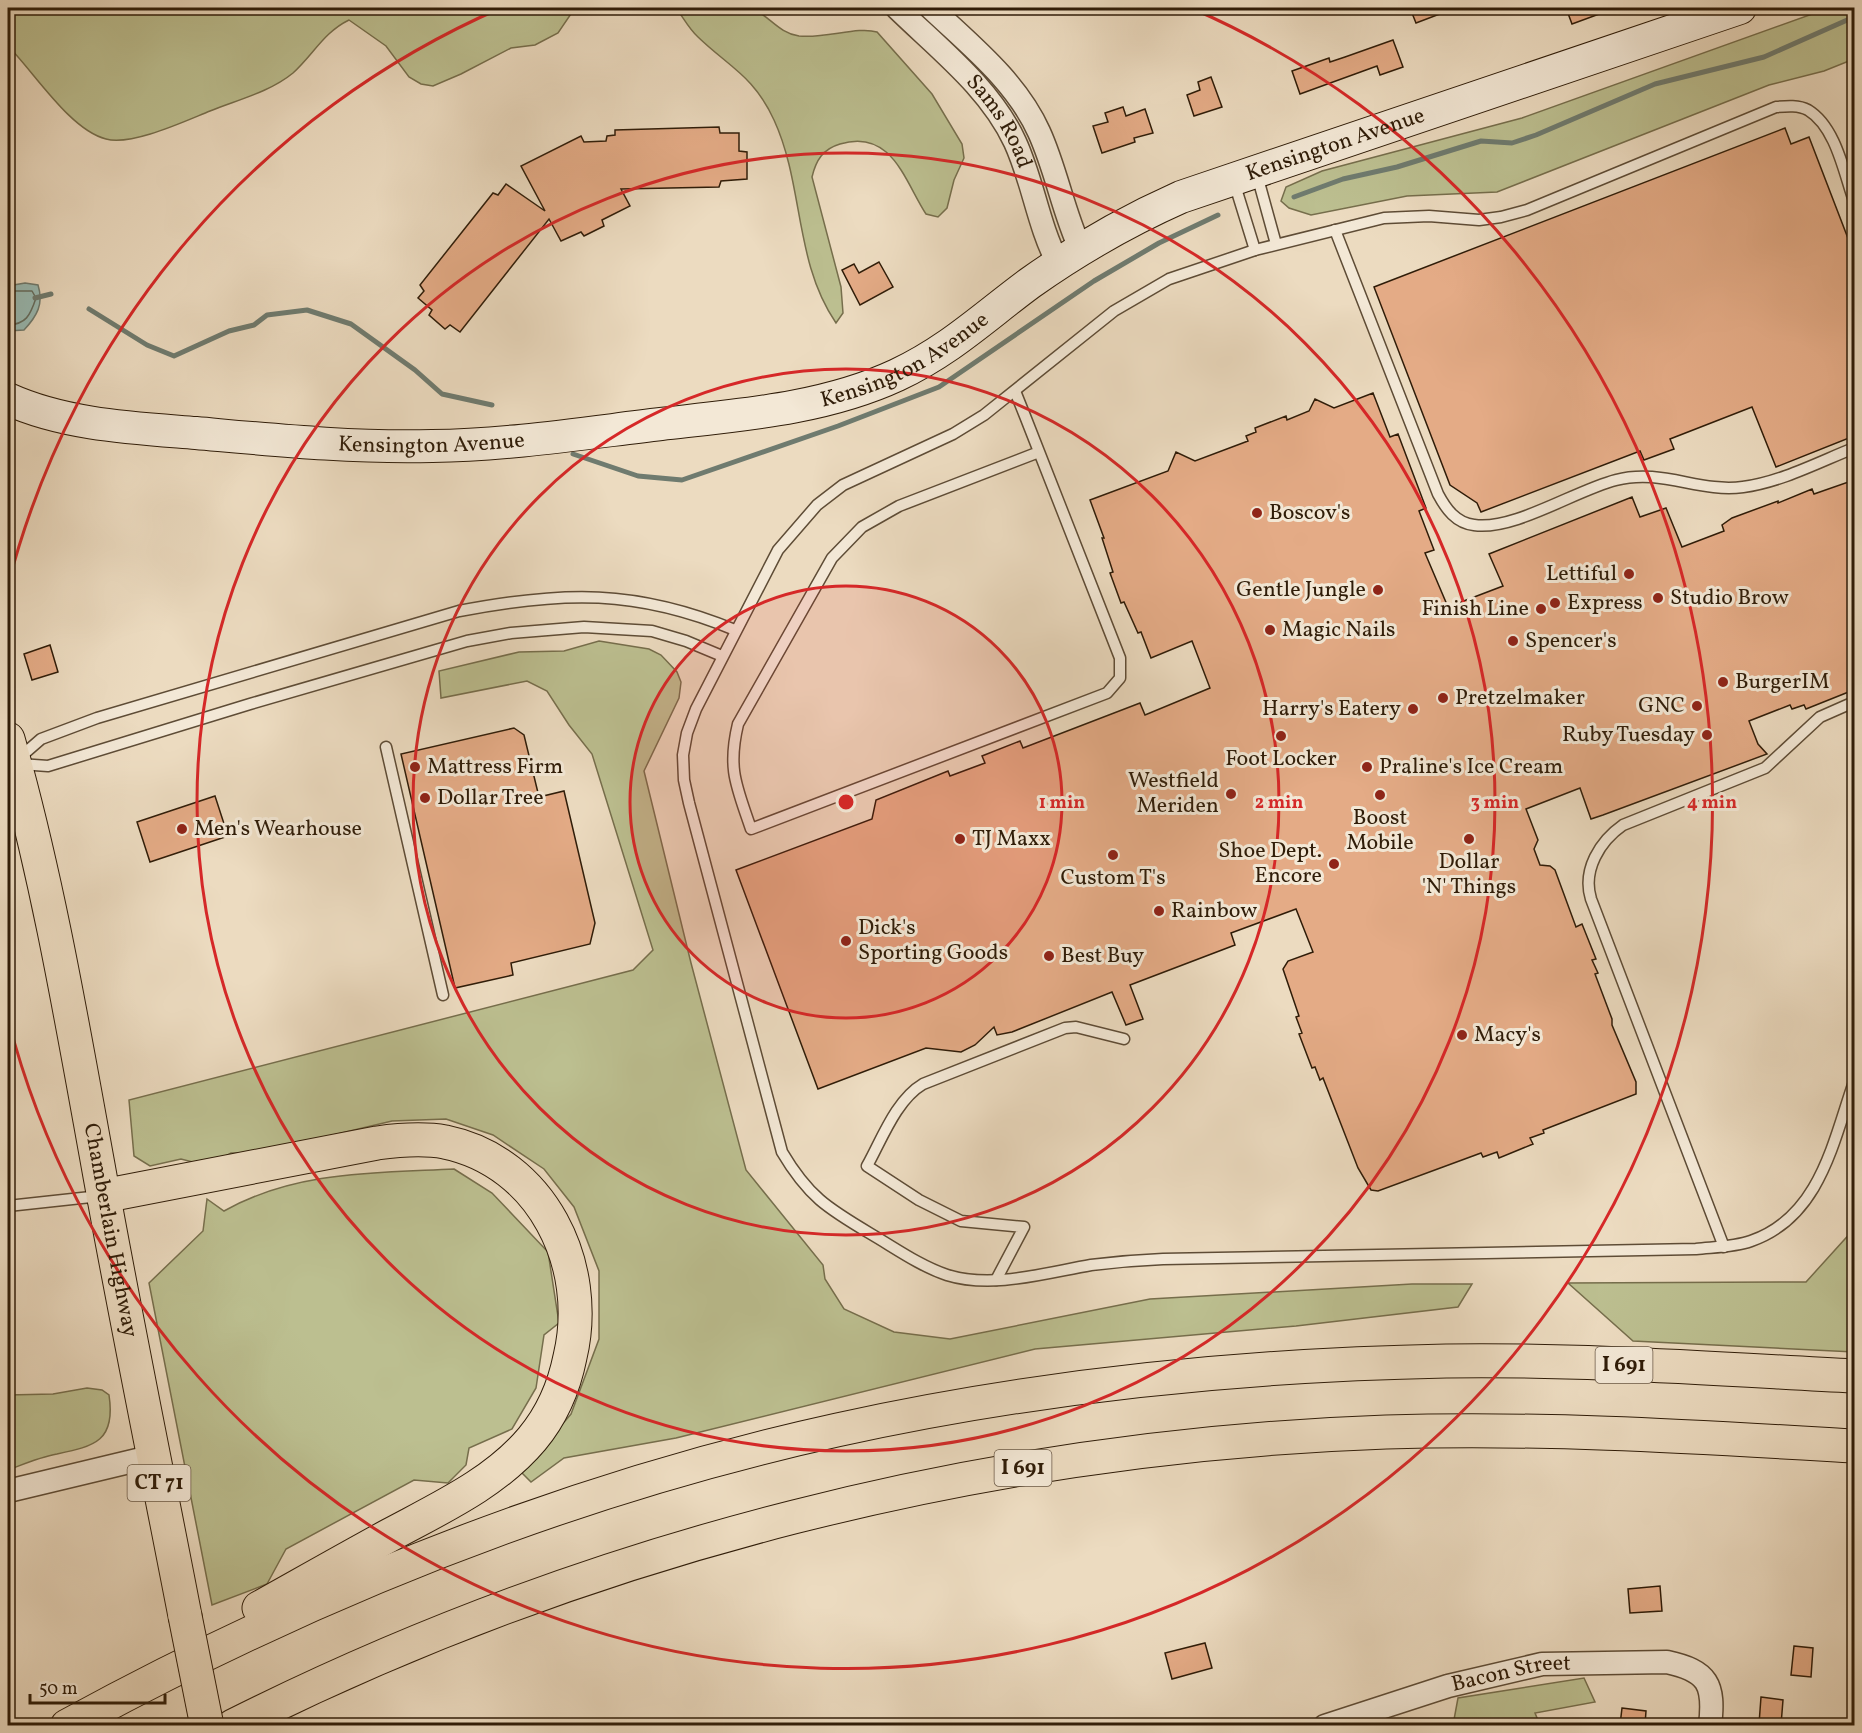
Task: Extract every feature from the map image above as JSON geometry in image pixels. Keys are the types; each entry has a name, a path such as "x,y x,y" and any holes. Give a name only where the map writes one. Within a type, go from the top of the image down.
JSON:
{"main road":[{"name":"Kensington Avenue","path":"8,399 52,413 132,427 315,444 378,446 495,442 720,418 822,400 858,390 896,375 945,350 1069,256 1141,215 1245,175 1733,8"},
{"name":"Chamberlain Highway","path":"10,756 49,898 103,1196 207,1725"},
{"path":"103,1196 377,1143 415,1140 446,1142 472,1150 500,1165 534,1194 548,1214 561,1242 571,1272 575,1299 573,1344 558,1398 539,1430 509,1462 464,1494 185,1650 145,1684"},
{"name":"I 691","path":"67,1725 145,1684 341,1592 534,1517 727,1457 837,1430 912,1415 1146,1381 1281,1368 1393,1362 1522,1361 1854,1376"},
{"name":"I 691","path":"233,1725 406,1647 608,1571 795,1518 1012,1470 1085,1459 1245,1442 1405,1432 1622,1434 1854,1446"}],"street":[{"name":"Sams Road","path":"897,8 980,90 1000,116 1018,151 1044,233 1069,256"},
{"name":"Sams Road","path":"931,8 999,73 1022,102 1038,129 1070,224 1069,256"},
{"path":"8,1491 154,1456"},
{"name":"Bacon Street","path":"1325,1725 1448,1686 1542,1664 1667,1662 1685,1666 1701,1674 1710,1688 1712,1705 1710,1725"}],"lane":[{"path":"1854,201 1826,128 1807,109 1791,106 1761,112 1641,164 1501,217 1479,220 1408,215 1384,218 1276,244 1169,279 1144,293 1086,333 1016,392 953,434 872,469 843,485 817,505 778,550 735,630 687,733 684,755 684,780 782,1152 813,1196 833,1212 921,1263 947,1275 973,1280 996,1280 1094,1265 1163,1259 1724,1246 1750,1241 1774,1231 1796,1214 1812,1193 1825,1167 1854,1082"},
{"path":"1245,175 1276,244"},
{"path":"1245,175 1256,250"},
{"path":"1335,230 1438,494 1456,519 1472,525 1489,526 1511,520 1616,480 1636,477 1658,476 1712,486 1742,487 1778,478 1854,448"},
{"path":"1016,392 1120,658 1120,678 1107,693 751,829 733,775 732,749 738,724 832,558 862,527 899,506 1039,452"},
{"path":"10,756 41,739 97,718 459,611 506,602 584,596 623,597 695,613 735,630"},
{"path":"10,756 48,766 467,641 511,633 584,627 652,631 686,641 722,656"},
{"path":"1724,1246 1591,899 1588,880 1598,849 1616,830 1639,818 1765,768 1820,717 1854,702"},
{"path":"386,747 443,995"},
{"path":"996,1280 1024,1227 961,1221 919,1200 867,1166 903,1102 911,1091 923,1084 1065,1028 1076,1027 1124,1039"},
{"path":"8,1206 103,1196"}],"green space":[{"path":"726,6 751,8 779,28 799,36 860,31 877,32 932,94 962,144 964,158 954,180 947,208 938,217 926,214 895,161 885,151 872,144 858,141 840,144 821,156 812,177 841,287 843,313 836,323 813,275 784,145 774,120 749,82 695,34 676,8"},
{"path":"8,8 575,8 558,33 535,45 511,48 433,86 421,84 409,77 386,46 349,20 326,37 284,80 253,95 158,131 144,136 117,140 106,139 79,124 53,99 8,46"},
{"path":"1829,8 1854,8 1854,59 1824,71 1769,85 1497,192 1407,196 1311,215 1289,208 1281,201 1286,187 1322,171 1522,118"},
{"path":"599,641 649,649 661,655 677,672 681,682 679,698 644,771 691,963 746,1170 823,1265 825,1279 844,1309 894,1332 950,1339 1150,1299 1412,1284 1472,1284 1458,1307 1296,1326 1035,1349 676,1438 564,1458 531,1482 521,1472 571,1414 599,1339 599,1271 574,1207 544,1169 493,1135 446,1119 392,1121 257,1153 231,1153 208,1166 181,1159 150,1166 134,1156 129,1100 633,970 653,950 592,754 569,725 547,691 527,681 441,698 439,671 519,652 564,651"},
{"path":"454,1169 492,1193 548,1252 559,1323 544,1335 536,1388 512,1429 469,1448 466,1465 448,1483 414,1480 286,1549 267,1584 212,1605 149,1283 203,1231 207,1199 224,1211 251,1198 307,1181 336,1176"},
{"path":"1854,1229 1854,1352 1633,1341 1568,1283 1806,1282"},
{"path":"87,1388 102,1390 109,1395 109,1422 106,1432 100,1439 82,1448 44,1457 8,1470 8,1395 53,1394"},
{"path":"1584,1678 1595,1702 1535,1713 1540,1725 1453,1725 1458,1698"}],"water":[{"path":"25,283 38,285 40,304 33,320 24,330 8,331 8,286"}],"building":[{"path":"1410,8 1453,8 1453,9 1416,23"},
{"path":"1566,8 1612,8 1613,9 1572,24"},
{"path":"1393,40 1403,67 1380,75 1377,66 1300,94 1292,71 1329,58 1330,62"},
{"path":"1211,77 1222,107 1194,116 1187,95 1200,90 1198,82"},
{"path":"1123,107 1126,116 1145,109 1153,133 1134,138 1135,142 1102,153 1093,126 1108,122 1105,113"},
{"path":"719,127 720,133 739,133 739,151 747,152 747,179 721,181 719,187 621,189 630,206 602,220 604,226 584,236 581,232 561,241 549,219 460,332 450,325 445,329 429,315 432,310 418,298 424,291 420,285 493,193 498,195 506,184 545,211 521,166 581,136 584,142 606,141 607,136 615,135 615,130"},
{"path":"1785,128 1791,144 1809,137 1854,254 1854,436 1776,467 1752,407 1670,439 1674,449 1644,460 1640,451 1481,512 1477,503 1450,485 1374,287"},
{"path":"879,262 893,287 860,305 842,270 854,264 859,273"},
{"name":"Westfield Meriden","path":"1373,393 1390,437 1398,434 1426,508 1419,511 1434,550 1425,553 1448,607 1503,586 1489,554 1632,497 1640,517 1666,508 1682,547 1724,531 1722,525 1732,518 1812,489 1814,494 1854,480 1854,686 1850,688 1851,691 1806,709 1804,705 1792,709 1790,705 1749,721 1758,744 1767,754 1603,815 1591,819 1580,788 1526,809 1538,840 1534,849 1540,865 1550,866 1555,870 1576,927 1582,924 1596,959 1592,960 1598,973 1595,974 1612,1019 1612,1025 1636,1082 1636,1094 1543,1130 1544,1133 1530,1138 1533,1144 1499,1158 1497,1152 1483,1157 1481,1153 1378,1191 1371,1190 1358,1168 1323,1078 1320,1080 1315,1067 1312,1068 1299,1034 1302,1033 1296,1017 1299,1016 1283,969 1288,961 1313,952 1296,909 1231,933 1235,945 1130,985 1143,1019 1126,1025 1112,992 1012,1032 997,1035 994,1027 975,1045 961,1052 926,1048 818,1089 736,870 872,819 876,800 948,771 950,776 985,763 982,756 1020,741 1023,748 1140,703 1145,715 1210,688 1192,641 1151,658 1141,632 1138,633 1124,602 1121,603 1110,573 1113,572 1102,538 1104,538 1090,500 1168,471 1176,452 1195,461 1248,441 1246,436 1256,432 1255,428 1286,416 1287,420 1309,411 1315,399 1334,408"},
{"path":"50,645 58,672 32,680 24,654"},
{"path":"514,728 524,735 539,797 564,791 595,923 590,944 511,963 513,975 455,988 401,754"},
{"name":"Men's Wearhouse","path":"215,796 228,836 150,862 137,822"},
{"path":"1660,1586 1662,1611 1630,1613 1628,1589"},
{"path":"1205,1643 1212,1668 1172,1679 1165,1653"},
{"path":"1794,1646 1813,1648 1811,1677 1791,1675"},
{"path":"1761,1697 1783,1700 1781,1725 1759,1724"},
{"path":"1622,1708 1646,1711 1645,1725 1620,1725"}],"waterway":[{"path":"1294,197 1343,179 1397,167 1481,141 1512,143 1655,84 1764,57 1854,17"},
{"path":"573,454 638,476 682,480 838,426 939,387 1094,281 1159,243 1218,215"},
{"path":"35,298 51,294"},
{"path":"89,309 147,345 174,356 229,331 254,325 267,315 307,310 351,324 415,370 442,394 492,405"}],"place":[{"name":"Boscov's","path":"1257,513"},
{"name":"Lettiful","path":"1629,574"},
{"name":"Gentle Jungle","path":"1378,590"},
{"name":"Studio Brow","path":"1658,598"},
{"name":"Express","path":"1555,603"},
{"name":"Finish Line","path":"1541,609"},
{"name":"Magic Nails","path":"1270,630"},
{"name":"Spencer's","path":"1513,641"},
{"name":"BurgerIM","path":"1723,682"},
{"name":"Pretzelmaker","path":"1443,698"},
{"name":"GNC","path":"1697,706"},
{"name":"Harry's Eatery","path":"1413,709"},
{"name":"Ruby Tuesday","path":"1707,735"},
{"name":"Foot Locker","path":"1281,736"},
{"name":"Mattress Firm","path":"415,767"},
{"name":"Praline's Ice Cream","path":"1367,767"},
{"name":"Westfield Meriden","path":"1231,794"},
{"name":"Boost Mobile","path":"1380,795"},
{"name":"Dollar Tree","path":"425,798"},
{"name":"Men's Wearhouse","path":"182,829"},
{"name":"TJ Maxx","path":"960,839"},
{"name":"Dollar 'N' Things","path":"1469,839"},
{"name":"Custom T's","path":"1113,855"},
{"name":"Shoe Dept. Encore","path":"1334,864"},
{"name":"Rainbow","path":"1159,911"},
{"name":"Dick's Sporting Goods","path":"846,941"},
{"name":"Best Buy","path":"1049,956"},
{"name":"Macy's","path":"1462,1035"}]}
